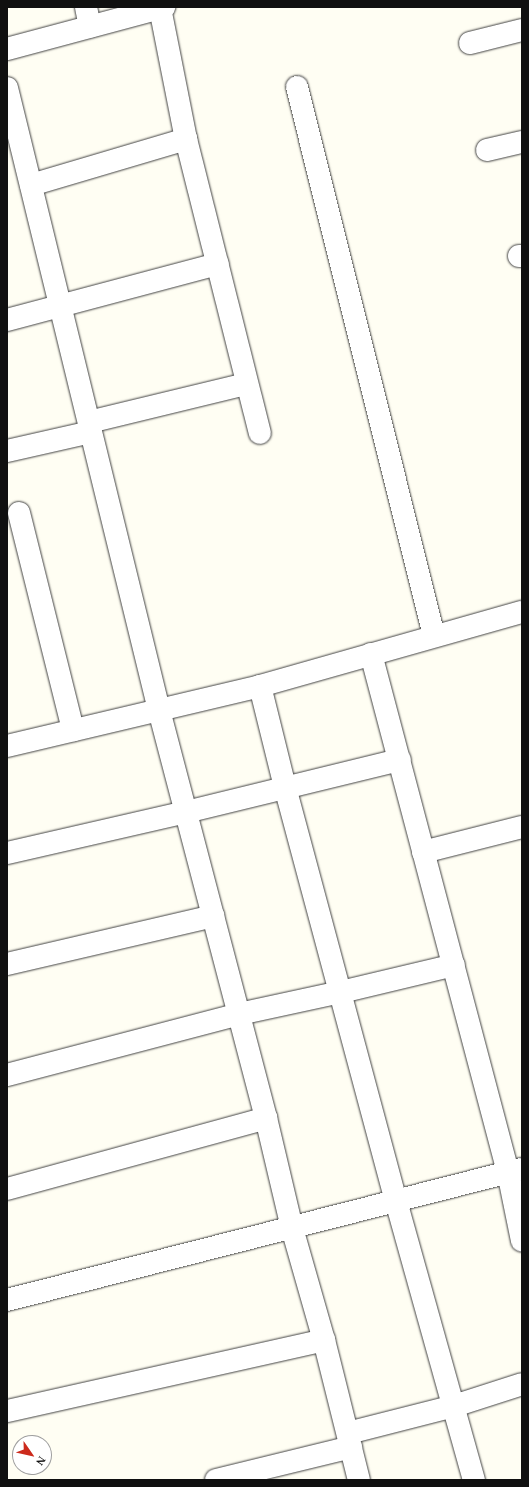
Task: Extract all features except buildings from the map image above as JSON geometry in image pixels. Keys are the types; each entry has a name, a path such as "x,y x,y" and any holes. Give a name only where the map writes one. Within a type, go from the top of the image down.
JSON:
{"street":[{"path":"7,48 88,17 162,8 186,139 218,264 246,384 260,433"},
{"path":"470,44 522,30"},
{"path":"297,87 434,636"},
{"path":"7,88 160,710 266,1118 292,1228 324,1340 359,1480"},
{"path":"31,185 186,139"},
{"path":"487,150 522,142"},
{"path":"7,320 218,264"},
{"path":"7,451 246,384"},
{"path":"19,513 73,730"},
{"path":"7,746 260,686 522,612"},
{"path":"371,654 454,964 515,1171 522,1241"},
{"path":"260,686 285,787 396,1201 474,1480"},
{"path":"7,853 186,812 400,760"},
{"path":"423,852 522,827"},
{"path":"7,964 213,916"},
{"path":"7,1075 239,1014 341,992 454,964"},
{"path":"7,1189 266,1118"},
{"path":"7,1300 515,1171"},
{"path":"7,1411 324,1340"},
{"path":"216,1480 350,1440 522,1384"}]}
